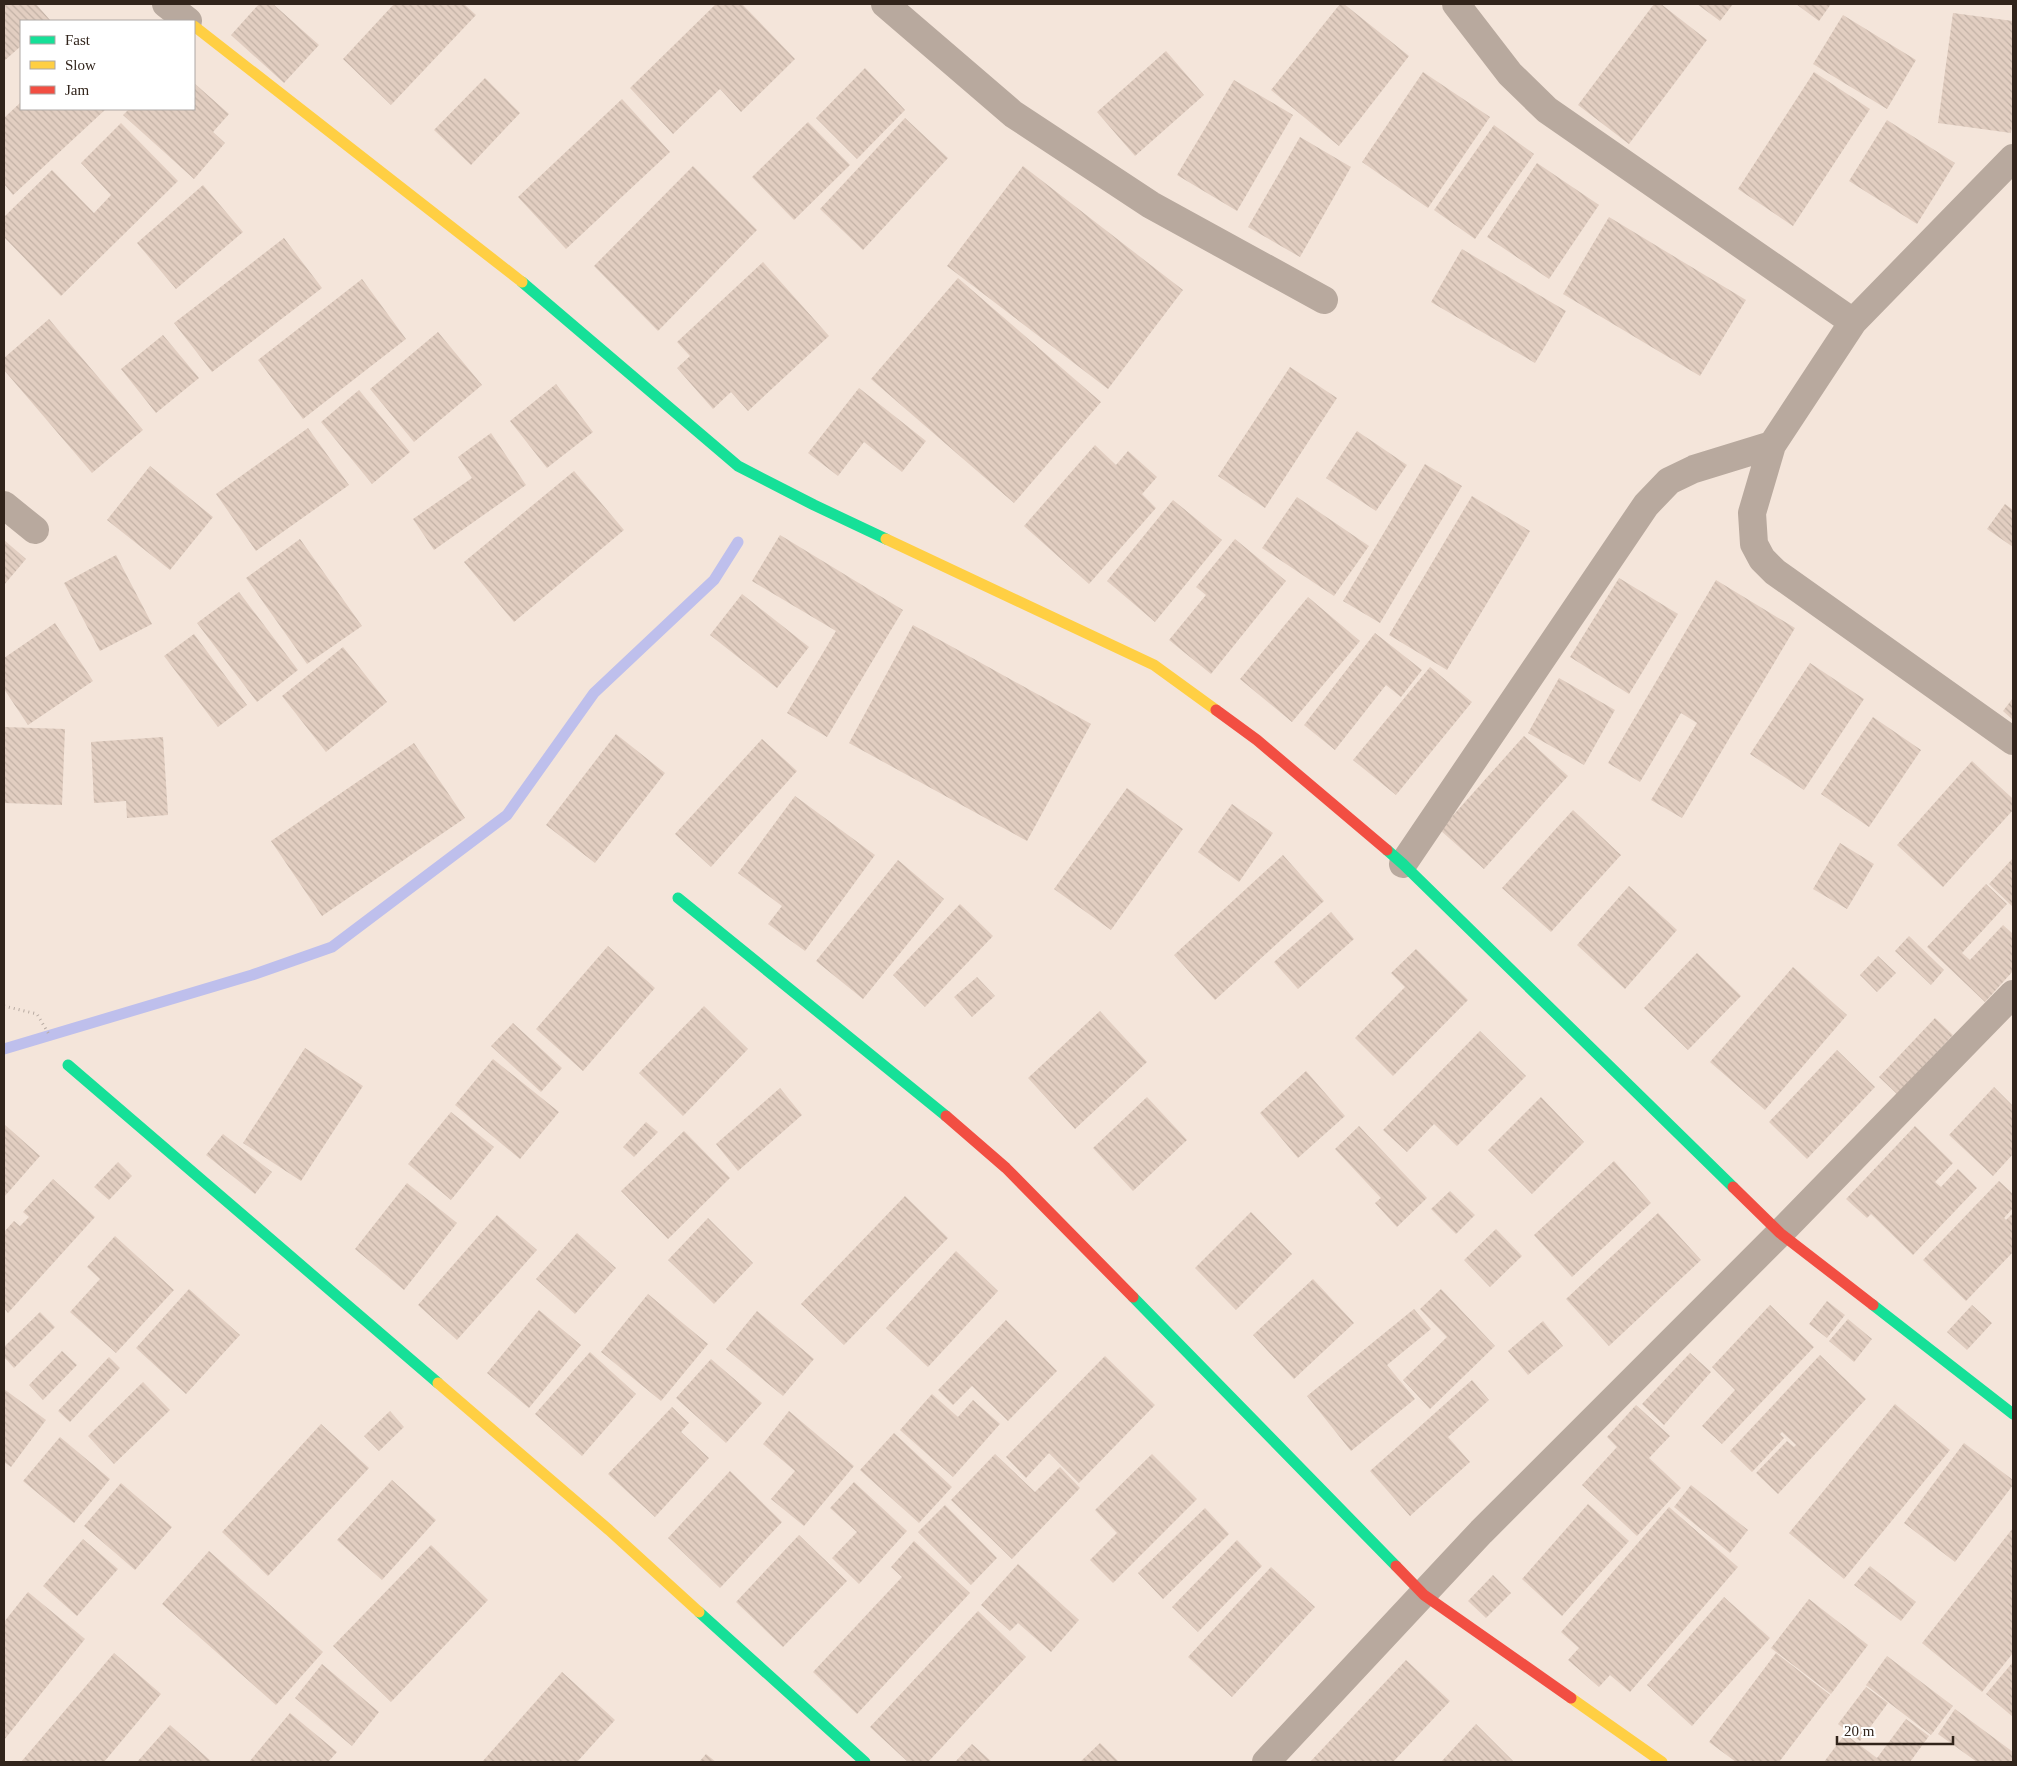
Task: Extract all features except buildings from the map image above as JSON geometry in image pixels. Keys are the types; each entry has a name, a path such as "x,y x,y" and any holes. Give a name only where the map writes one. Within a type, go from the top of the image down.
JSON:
{"street":[{"path":"166,4 187,20"},
{"path":"885,4 1013,114 1151,205 1324,300"},
{"path":"1456,4 1510,74 1547,110 1853,322"},
{"path":"195,27 547,302 738,466 814,506 1154,665 1257,740 1403,864 1780,1232 2013,1414"},
{"path":"2013,158 1853,322 1772,445 1752,513 1754,544 1762,559 1775,572 2013,741"},
{"path":"1403,864 1646,505 1669,481 1694,469 1772,445"},
{"path":"4,505 35,530"},
{"path":"678,898 973,1138 1006,1168 1424,1595 1662,1762"},
{"path":"1266,1762 1481,1532 1780,1232 2013,994"},
{"path":"68,1065 609,1530 865,1762"}],"path":[{"path":"4,1006 37,1014"}],"waterway":[{"path":"4,1049 252,975 332,947 507,815 594,693 714,580 738,542"}],"traffic: fast":[{"path":"522,282 738,466 886,539"},
{"path":"1387,850 1733,1187"},
{"path":"678,898 946,1116"},
{"path":"68,1065 438,1383"},
{"path":"1133,1297 1396,1566"},
{"path":"1873,1305 2013,1414"},
{"path":"699,1612 865,1762"}],"traffic: slow":[{"path":"195,27 522,282"},
{"path":"886,539 1154,665 1216,710"},
{"path":"438,1383 609,1530 699,1612"},
{"path":"1571,1698 1662,1762"}],"traffic: jam":[{"path":"1216,710 1257,740 1387,850"},
{"path":"946,1116 1006,1168 1133,1297"},
{"path":"1733,1187 1780,1233 1873,1305"},
{"path":"1396,1566 1424,1595 1571,1698"}]}
